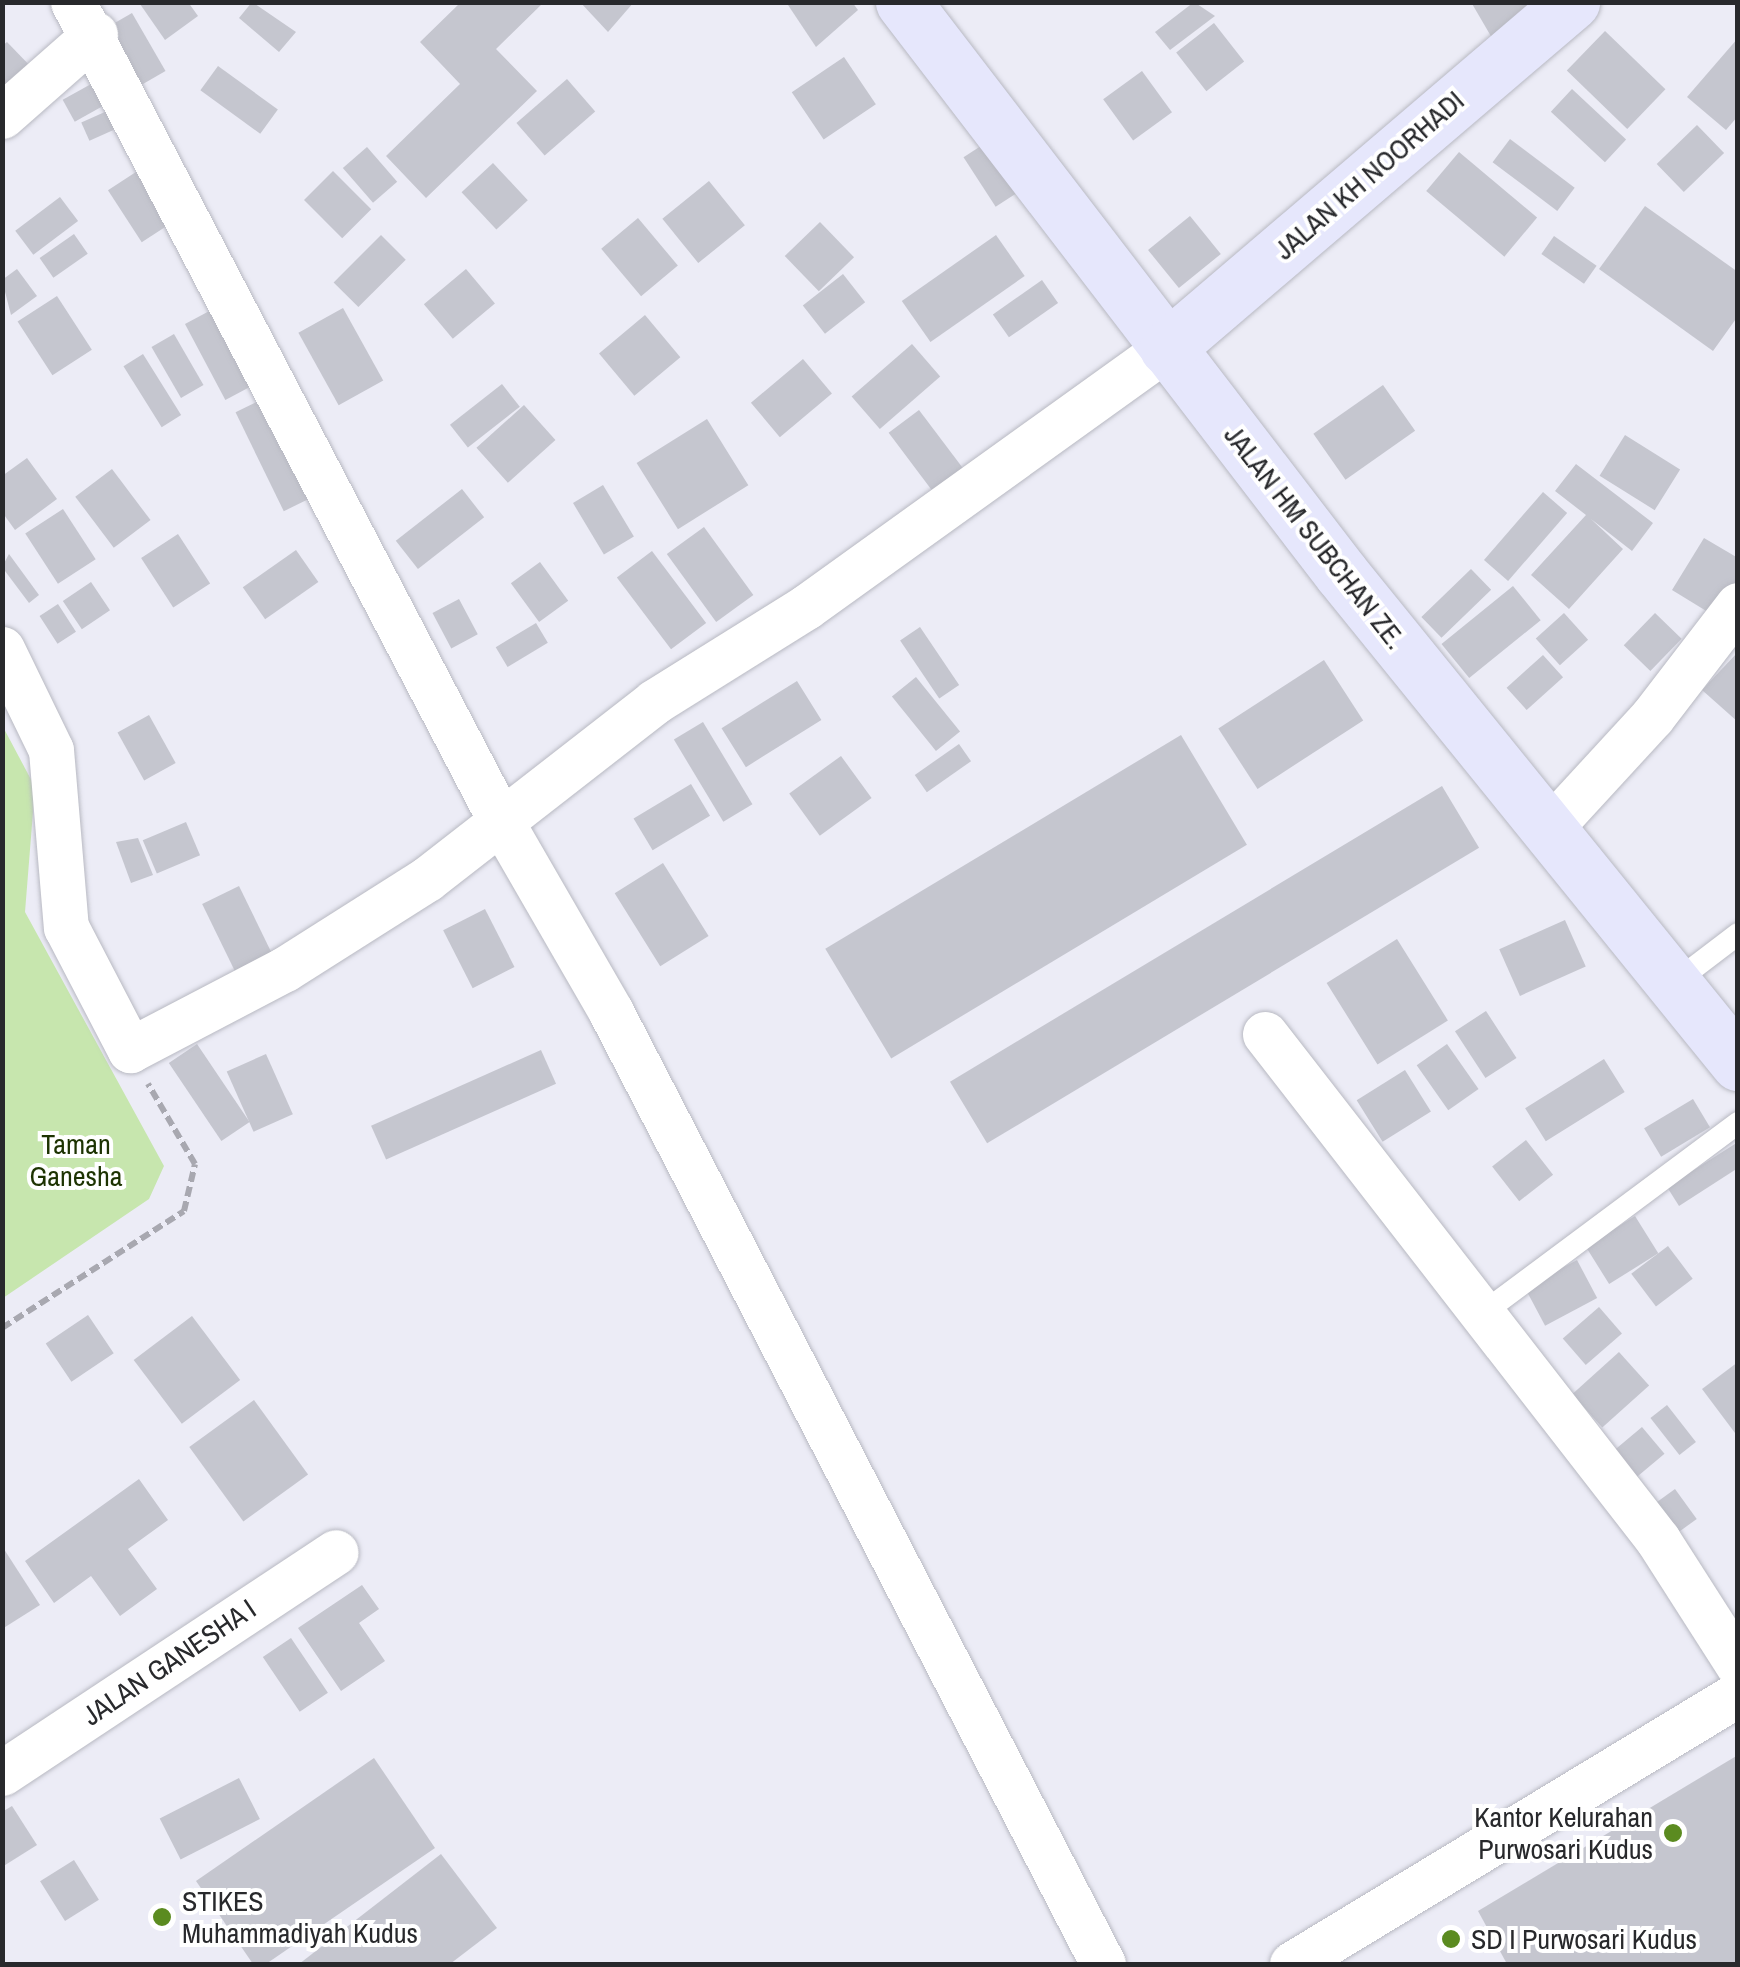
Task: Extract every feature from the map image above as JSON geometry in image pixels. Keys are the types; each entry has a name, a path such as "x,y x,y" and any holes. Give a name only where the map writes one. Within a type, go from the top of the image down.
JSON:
{"main road":[{"name":"JALAN HM SUBCHAN ZE.","path":"903,2 1168,348 1738,1063"},
{"name":"JALAN KH NOORHADI","path":"1168,348 1572,2"}],"street":[{"path":"2,116 84,18 498,816 612,1012 1103,1964"},
{"path":"2,649 51,750 66,927 130,1050 331,941 427,879 498,816 1168,348"},
{"path":"1549,830 1738,605"},
{"path":"1264,1034 1658,1540 1738,1665"},
{"name":"JALAN GANESHA I","path":"2,1773 336,1552"},
{"path":"1292,1964 1738,1694"}],"lane":[{"path":"1674,982 1737,936"},
{"path":"1483,1313 1738,1123"}],"path":[{"path":"2,1328 160,1230 196,1190 195,1164 130,1050"}],"green space":[{"name":"Taman Ganesha","path":"2,725 35,787 25,912 164,1166 149,1199 3,1298"}],"building":[{"path":"188,2 198,16 165,40 140,4"},
{"path":"252,2 296,32 279,52 239,18"},
{"path":"461,2 544,2 496,49 537,91 426,198 386,156 460,84 420,42"},
{"path":"580,2 634,2 608,32"},
{"path":"786,2 852,2 858,10 816,47"},
{"path":"1194,2 1215,16 1170,50 1155,32"},
{"path":"1471,2 1534,2 1492,38"},
{"path":"132,13 166,71 138,87 104,29"},
{"path":"1214,23 1244,62 1206,91 1176,53"},
{"path":"1605,31 1665,89 1627,129 1567,71"},
{"path":"1738,38 1738,116 1726,130 1687,97"},
{"path":"7,42 35,71 2,103 2,46"},
{"path":"844,57 876,104 824,139 792,92"},
{"path":"218,66 278,109 260,134 200,90"},
{"path":"1142,71 1172,112 1133,140 1103,99"},
{"path":"102,78 114,100 75,122 63,100"},
{"path":"567,79 595,111 545,155 516,123"},
{"path":"1572,89 1626,139 1605,162 1551,112"},
{"path":"116,107 124,125 89,141 81,122"},
{"path":"1697,125 1724,153 1684,192 1657,164"},
{"path":"1510,139 1575,188 1557,211 1493,162"},
{"path":"987,142 1019,191 996,207 964,157"},
{"path":"367,147 397,182 373,203 343,168"},
{"path":"1459,152 1537,218 1504,257 1426,191"},
{"path":"493,163 528,200 496,230 462,192"},
{"path":"139,170 173,222 142,242 108,190"},
{"path":"333,171 371,209 342,238 304,200"},
{"path":"709,181 745,225 698,263 662,219"},
{"path":"60,197 78,221 33,255 15,231"},
{"path":"1645,206 1738,272 1738,316 1713,351 1599,269"},
{"path":"1190,216 1221,254 1179,288 1148,250"},
{"path":"638,218 678,265 641,296 601,249"},
{"path":"820,222 854,257 819,291 785,256"},
{"path":"74,234 88,254 53,278 40,258"},
{"path":"381,235 406,260 358,307 334,282"},
{"path":"996,235 1025,276 930,342 902,301"},
{"path":"1554,236 1597,266 1584,284 1541,254"},
{"path":"17,269 37,296 11,315 2,280"},
{"path":"466,269 495,303 453,339 424,304"},
{"path":"843,274 865,302 825,334 803,305"},
{"path":"1042,280 1058,303 1009,337 993,314"},
{"path":"57,296 92,350 52,375 18,322"},
{"path":"215,308 255,384 225,400 185,324"},
{"path":"343,308 383,381 339,405 298,333"},
{"path":"645,315 680,357 634,396 599,354"},
{"path":"174,334 204,385 181,398 151,347"},
{"path":"912,344 940,376 880,429 852,396"},
{"path":"143,354 181,415 162,427 123,366"},
{"path":"803,359 832,393 780,437 751,403"},
{"path":"502,384 520,407 468,447 450,425"},
{"path":"1383,385 1415,431 1345,480 1313,434"},
{"path":"267,397 315,496 284,511 236,412"},
{"path":"524,405 555,440 508,483 476,448"},
{"path":"919,410 964,469 933,492 889,433"},
{"path":"707,419 748,485 678,529 637,463"},
{"path":"1625,435 1680,469 1655,510 1600,476"},
{"path":"27,458 57,499 15,530 2,512 2,476"},
{"path":"1576,464 1653,523 1632,551 1591,519 1623,549 1569,609 1531,575 1586,515 1555,491"},
{"path":"112,469 151,520 114,548 75,497"},
{"path":"603,485 634,536 604,554 573,503"},
{"path":"462,489 484,517 418,569 396,541"},
{"path":"1543,492 1567,513 1508,581 1484,560"},
{"path":"63,509 96,559 58,584 25,534"},
{"path":"704,527 753,595 716,622 667,554"},
{"path":"178,534 210,583 173,607 141,558"},
{"path":"1704,538 1738,558 1738,593 1721,620 1672,590"},
{"path":"296,550 318,582 265,619 243,587"},
{"path":"652,551 706,623 671,649 617,577"},
{"path":"9,554 39,595 29,603 2,567"},
{"path":"540,562 568,601 539,622 511,583"},
{"path":"1471,569 1491,590 1442,638 1421,617"},
{"path":"91,582 110,610 82,629 63,601"},
{"path":"1513,586 1541,620 1469,678 1442,644"},
{"path":"459,599 478,634 451,648 433,613"},
{"path":"58,604 76,632 58,644 40,616"},
{"path":"1564,613 1588,640 1560,665 1536,638"},
{"path":"1655,613 1682,639 1650,671 1624,645"},
{"path":"536,623 548,643 508,667 496,647"},
{"path":"920,627 959,685 939,698 900,640"},
{"path":"1738,652 1738,722 1702,690"},
{"path":"1543,655 1563,677 1527,710 1507,688"},
{"path":"1324,660 1363,720 1258,789 1218,729"},
{"path":"916,677 960,731 936,751 892,697"},
{"path":"797,681 821,720 746,767 722,728"},
{"path":"149,715 176,763 144,781 118,732"},
{"path":"703,722 752,804 723,822 674,740"},
{"path":"1181,735 1247,845 891,1058 825,949"},
{"path":"959,744 971,761 927,792 915,775"},
{"path":"841,756 872,798 820,836 789,794"},
{"path":"691,784 710,816 653,850 634,819"},
{"path":"1442,786 1479,848 987,1143 950,1082"},
{"path":"186,822 200,855 157,874 143,840"},
{"path":"138,838 153,875 131,883 116,842"},
{"path":"663,863 709,936 660,966 615,893"},
{"path":"239,886 278,966 241,984 202,904"},
{"path":"485,909 515,967 473,988 443,930"},
{"path":"1565,920 1586,967 1520,996 1499,949"},
{"path":"1397,939 1448,1020 1377,1064 1327,983"},
{"path":"1486,1011 1516,1058 1485,1078 1455,1031"},
{"path":"197,1044 250,1122 221,1141 169,1063"},
{"path":"1447,1044 1479,1089 1448,1110 1417,1065"},
{"path":"541,1050 556,1084 386,1159 371,1126"},
{"path":"266,1054 293,1114 254,1132 227,1071"},
{"path":"1604,1059 1625,1092 1546,1141 1525,1108"},
{"path":"1405,1070 1431,1112 1383,1142 1357,1100"},
{"path":"1693,1099 1710,1127 1661,1157 1644,1128"},
{"path":"1526,1140 1553,1175 1519,1201 1492,1166"},
{"path":"1738,1142 1738,1168 1679,1206 1667,1187"},
{"path":"1635,1216 1658,1253 1609,1284 1586,1247"},
{"path":"1668,1246 1693,1279 1656,1306 1631,1274"},
{"path":"1577,1260 1597,1298 1545,1326 1525,1288"},
{"path":"1599,1307 1622,1333 1586,1365 1563,1338"},
{"path":"88,1315 114,1353 71,1382 46,1344"},
{"path":"192,1316 240,1380 182,1424 134,1360"},
{"path":"1619,1352 1649,1385 1602,1428 1572,1394"},
{"path":"1738,1362 1738,1437 1702,1389"},
{"path":"254,1400 308,1474 243,1521 189,1447"},
{"path":"1667,1405 1696,1442 1679,1455 1650,1418"},
{"path":"1642,1427 1664,1454 1632,1481 1610,1454"},
{"path":"139,1479 168,1520 128,1549 157,1589 120,1616 91,1576 54,1603 25,1561"},
{"path":"1675,1489 1697,1519 1668,1540 1647,1510"},
{"path":"2,1546 40,1605 2,1629"},
{"path":"362,1585 379,1609 359,1623 385,1661 341,1691 298,1628"},
{"path":"291,1638 328,1693 300,1712 263,1657"},
{"name":"Kantor Kelurahan Purwosari Kudus","path":"1738,1755 1738,1964 1507,1964 1478,1911"},
{"path":"374,1758 435,1848 266,1964 253,1964 196,1881"},
{"path":"239,1778 260,1819 181,1859 160,1818"},
{"path":"12,1806 37,1845 2,1867 2,1812"},
{"path":"441,1854 497,1928 450,1964 299,1964"},
{"path":"74,1860 99,1900 65,1921 40,1881"}],"place":[{"name":"Kantor Kelurahan Purwosari Kudus","path":"1673,1833"},
{"name":"STIKES Muhammadiyah Kudus","path":"162,1917"},
{"name":"SD I Purwosari Kudus","path":"1451,1939"}]}
